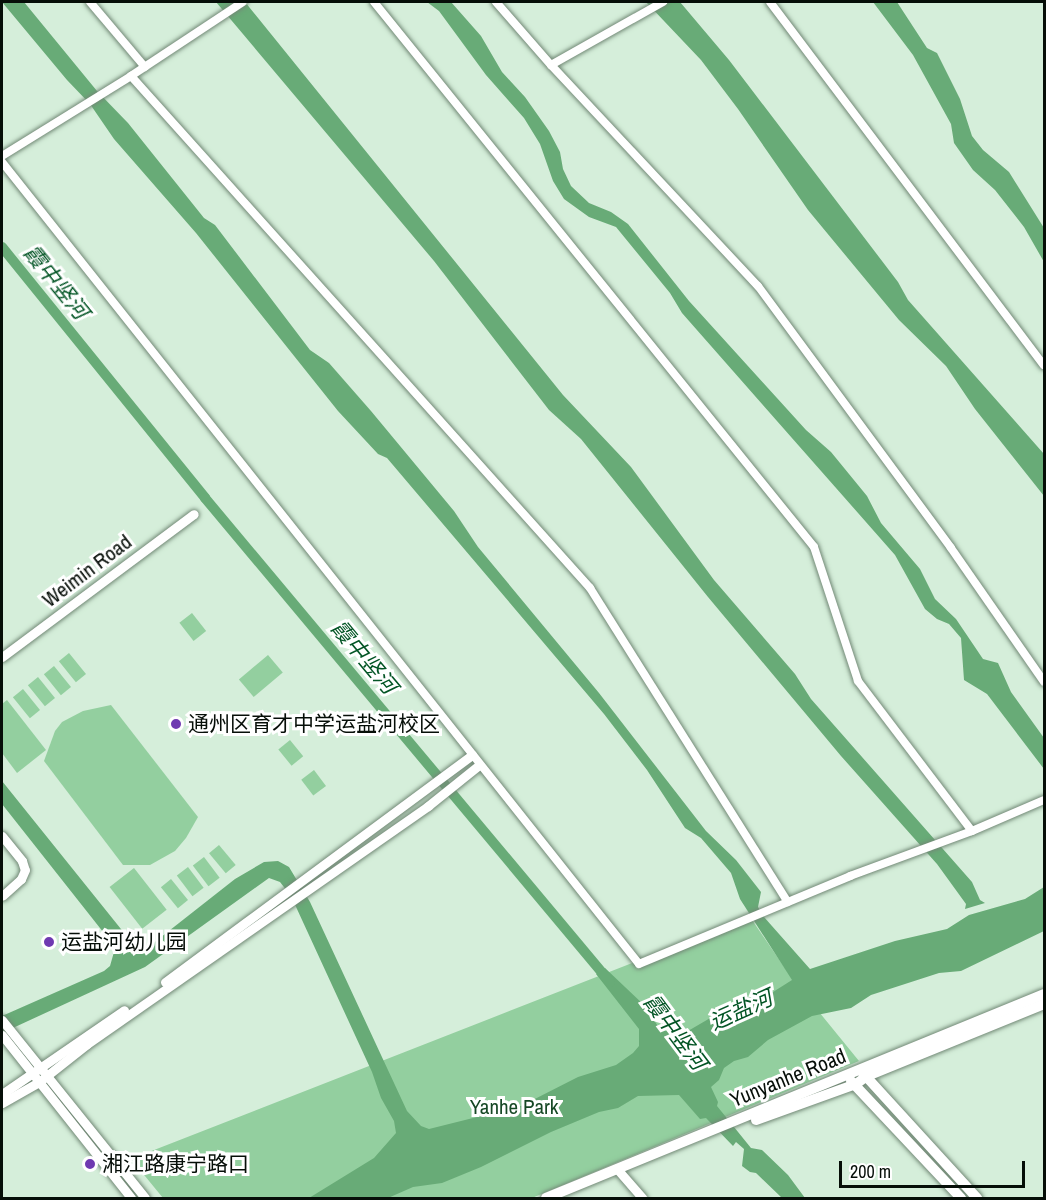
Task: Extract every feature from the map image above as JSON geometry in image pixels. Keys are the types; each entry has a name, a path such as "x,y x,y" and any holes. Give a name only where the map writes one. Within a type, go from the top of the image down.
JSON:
{"main road":[{"name":"Yunyanhe Road","path":"736,1124 856,1084 863,1073 1044,994"},
{"name":"Yunyanhe Road","path":"564,1198 620,1172 846,1077 863,1073 1044,1004"},
{"path":"863,1073 977,1198"},
{"path":"846,1077 856,1084 961,1198"},
{"name":"Yunyanhe Road","path":"546,1198 620,1172"}],"street":[{"path":"90,2 144,67"},
{"path":"2,156 131,76 243,2"},
{"path":"374,2 814,547 858,681 972,831"},
{"path":"496,2 550,65 758,286 951,548 1044,682"},
{"path":"550,65 663,2"},
{"path":"770,2 1044,364"},
{"path":"131,76 590,588 788,902"},
{"path":"2,162 639,964 1044,800"},
{"name":"Weimin Road","path":"2,657 194,514"},
{"path":"2,1094 169,979 472,755"},
{"path":"2,1103 43,1079 139,1007 428,806 479,765"},
{"path":"2,836 22,861 25,870 21,879 2,896"},
{"path":"2,1020 6,1033 36,1071 145,1198"},
{"path":"43,1079 131,1198"},
{"path":"620,1172 642,1198"}],"green space":[{"path":"192,613 206,631 194,641 179,623"},
{"path":"69,653 86,674 76,682 59,661"},
{"path":"268,655 283,673 254,697 239,679"},
{"path":"54,666 71,687 61,695 44,674"},
{"path":"38,677 55,698 45,706 28,685"},
{"path":"23,689 40,710 30,718 13,697"},
{"path":"7,700 46,750 17,773 2,753 2,704"},
{"path":"111,705 198,817 186,838 175,851 150,865 123,865 44,761 55,731 62,722 83,711"},
{"path":"290,740 303,756 292,766 278,749"},
{"path":"314,770 326,786 313,796 301,780"},
{"path":"219,845 236,865 226,873 209,853"},
{"path":"204,857 220,878 208,886 193,865"},
{"path":"188,867 204,888 192,896 177,875"},
{"path":"134,868 167,910 142,929 110,887"},
{"path":"171,879 188,900 178,908 161,887"},
{"name":"Yanhe Park","path":"750,917 793,980 859,1061 532,1198 163,1198 131,1159"}],"water":[{"name":"运盐河","path":"2,2 24,2 97,91 128,123 204,218 215,225 310,350 329,363 371,411 454,511 478,547 599,693 706,831 736,860 761,892 758,907 764,917 810,969 895,941 947,929 969,915 1025,899 1044,887 1044,931 961,971 939,973 871,995 851,1008 812,1016 768,1040 748,1057 734,1061 724,1068 719,1080 711,1087 718,1102 717,1106 751,1148 762,1150 788,1175 805,1198 782,1198 756,1173 742,1166 744,1149 736,1142 733,1146 706,1118 700,1119 679,1095 638,1096 618,1108 599,1112 551,1132 481,1167 442,1183 413,1187 388,1198 309,1198 374,1158 396,1133 394,1121 381,1098 372,1072 291,896 280,882 269,878 145,967 2,1033 2,1016 104,971 110,966 114,952 111,942 2,804 2,781 133,944 141,947 151,945 235,879 264,862 278,861 289,867 310,902 407,1111 421,1126 429,1129 521,1106 578,1077 616,1065 633,1053 639,1046 639,1029 596,974 605,968 645,1006 659,1028 674,1034 688,1031 741,1000 759,1001 792,980 740,899 731,873 701,838 685,828 647,770 604,714 387,458 378,454 338,411 196,233 114,139 90,104"},
{"path":"216,2 245,2 563,395 631,467 714,580 795,674 811,699 972,882 980,900 985,903 965,909 966,904 937,864 841,756 708,597 581,439 549,410 434,261"},
{"path":"427,2 451,2 481,36 502,72 525,97 549,131 560,152 563,169 571,186 589,203 611,212 628,224 689,301 806,430 831,452 867,496 881,523 920,569 935,599 956,619 983,659 998,663 1011,692 1044,738 1044,769 987,694 964,680 961,638 949,624 937,619 925,609 895,555 682,313 670,293 616,227 589,217 564,199 553,181 540,144 524,118 486,75 439,11"},
{"path":"646,2 680,2 729,60 898,282 908,300 1044,454 1044,496 975,409 946,366 899,320 808,210 701,60"},
{"path":"873,2 897,2 927,48 937,53 960,99 972,136 983,150 1009,172 1044,228 1044,262 1024,227 995,190 973,170 954,143 951,124 913,55"}],"waterway":[{"name":"霞中竖河","path":"2,247 205,498 610,982"}],"place":[{"name":"通州区育才中学运盐河校区","path":"176,724"},
{"name":"运盐河幼儿园","path":"49,942"},
{"name":"湘江路康宁路口","path":"90,1164"}]}
